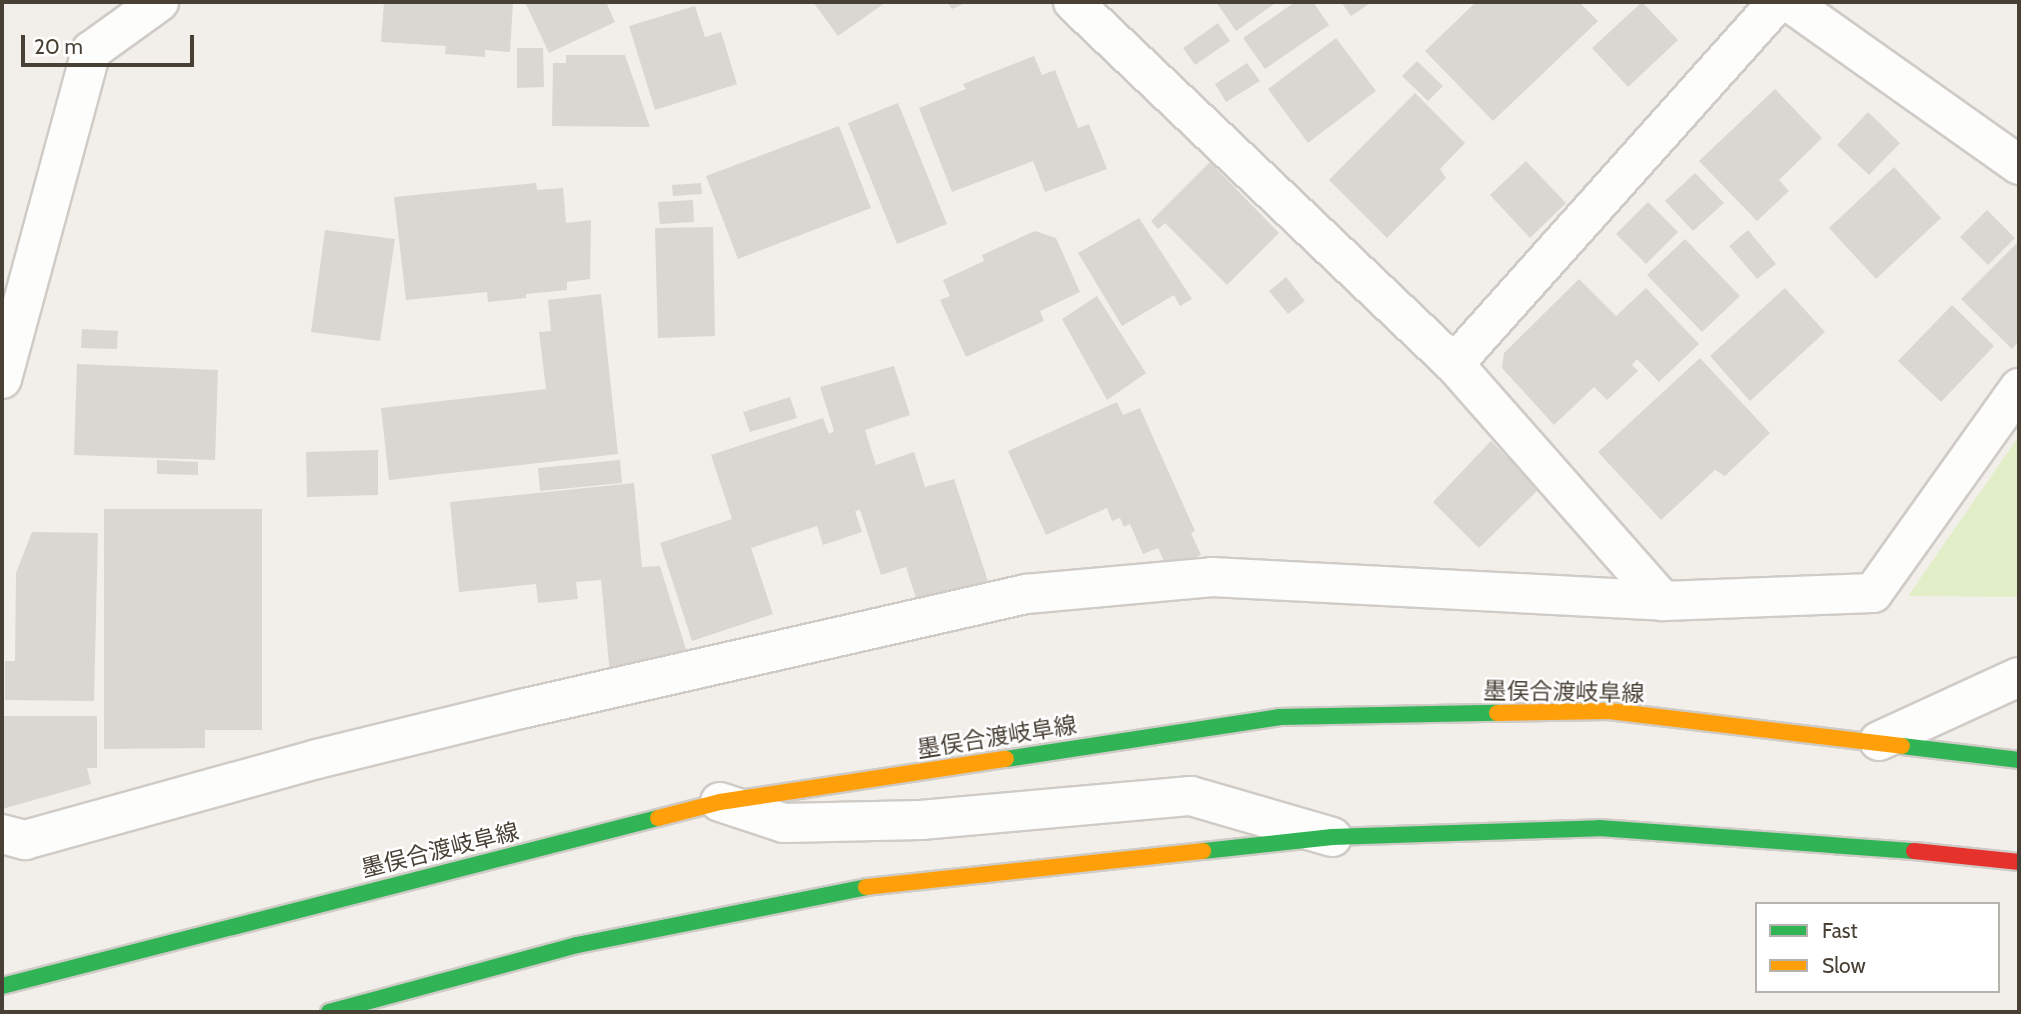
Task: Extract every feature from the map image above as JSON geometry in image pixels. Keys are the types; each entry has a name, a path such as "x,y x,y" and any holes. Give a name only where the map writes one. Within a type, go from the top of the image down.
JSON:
{"main road":[{"name":"墨俣合渡岐阜線","path":"2,986 720,802 1279,717 1609,711 1879,741 2019,760"},
{"path":"329,1012 577,945 849,889 1332,837 1599,828 1805,840 2019,862"}],"street":[{"path":"2,379 91,51 159,2"},
{"path":"1073,2 1454,364 1663,601"},
{"path":"1454,364 1778,2"},
{"path":"1790,2 2019,165"},
{"path":"2,834 25,840 317,759 521,709 1026,594 1212,577 1663,601 1873,593 2019,388"},
{"path":"1879,741 2019,677"},
{"path":"720,802 784,823 922,820 1191,796 1332,837"}],"green space":[{"path":"2019,436 2019,597 1908,596"}],"building":[{"path":"384,2 513,2 510,52 485,50 485,57 445,54 446,46 381,42"},
{"path":"525,2 606,2 615,22 549,53"},
{"path":"813,2 886,2 838,36"},
{"path":"947,2 968,2 952,9"},
{"path":"1216,2 1277,2 1236,31"},
{"path":"1295,2 1313,2 1329,25 1265,69 1243,38"},
{"path":"1341,2 1372,2 1351,16"},
{"path":"1476,2 1579,2 1598,21 1493,121 1425,51"},
{"path":"1642,2 1678,40 1628,87 1592,48"},
{"path":"695,6 705,37 721,32 737,84 655,110 629,26"},
{"path":"1218,23 1230,41 1195,65 1183,48"},
{"path":"1336,38 1376,91 1308,143 1268,89"},
{"path":"517,48 543,48 544,87 517,88"},
{"path":"566,55 625,55 650,127 552,126 553,63 566,63"},
{"path":"1034,56 1042,75 1055,70 1078,128 1089,124 1107,169 1045,192 1033,161 952,192 919,108 966,89 963,84"},
{"path":"1417,61 1443,86 1428,101 1402,76"},
{"path":"1247,63 1260,81 1226,102 1215,84"},
{"path":"1775,89 1822,138 1779,180 1789,191 1757,221 1699,161"},
{"path":"1415,93 1465,143 1440,169 1446,178 1387,238 1329,180"},
{"path":"898,103 947,224 897,244 848,123"},
{"path":"1868,112 1900,143 1869,175 1837,145"},
{"path":"839,126 871,208 738,259 706,176"},
{"path":"1526,161 1566,203 1530,238 1490,195"},
{"path":"1210,162 1279,233 1227,285 1165,223 1158,229 1151,221"},
{"path":"1894,167 1941,218 1876,279 1829,228"},
{"path":"1695,173 1724,203 1693,231 1665,201"},
{"path":"536,183 537,190 563,188 566,223 591,220 590,279 567,282 567,290 526,294 526,298 488,302 487,292 406,300 394,197"},
{"path":"701,183 702,194 673,196 672,185"},
{"path":"693,200 694,222 660,224 658,202"},
{"path":"1648,202 1678,232 1646,264 1616,234"},
{"path":"1987,210 2015,238 1988,265 1960,237"},
{"path":"1139,218 1192,299 1180,306 1174,295 1122,326 1078,253"},
{"path":"713,227 715,336 658,338 655,228"},
{"path":"325,230 395,239 380,341 311,332"},
{"path":"1748,230 1776,264 1757,279 1729,246"},
{"path":"1035,231 1056,238 1080,292 1040,311 1044,321 966,357 940,300 950,296 943,280 984,261 982,255"},
{"path":"1685,239 1740,296 1702,332 1647,275"},
{"path":"2019,241 2019,341 2012,349 1961,299"},
{"path":"1286,277 1305,301 1288,314 1269,291"},
{"path":"1579,279 1616,316 1646,288 1699,344 1659,382 1637,359 1632,365 1638,371 1607,400 1594,387 1554,425 1502,368 1504,353"},
{"path":"1785,288 1825,332 1750,401 1710,356"},
{"path":"601,294 618,454 389,480 381,408 546,389 539,332 551,331 548,300"},
{"path":"1097,296 1146,373 1107,400 1062,319"},
{"path":"1952,305 1994,346 1941,402 1898,361"},
{"path":"82,329 118,331 117,349 81,348"},
{"path":"1700,358 1770,433 1725,476 1715,470 1661,520 1598,452"},
{"path":"77,364 218,370 215,460 74,455"},
{"path":"894,366 910,415 865,430 876,465 914,452 925,487 954,479 990,587 920,610 906,567 881,575 860,510 855,511 862,532 823,545 817,526 751,548 773,614 692,641 660,543 732,519 711,455 823,418 829,434 834,431 820,387"},
{"path":"790,397 797,418 750,432 743,412"},
{"path":"1117,402 1123,415 1140,408 1195,531 1191,533 1201,555 1168,570 1158,548 1143,554 1130,524 1124,527 1120,518 1112,521 1107,508 1046,535 1008,451"},
{"path":"1491,441 1539,489 1479,548 1433,502"},
{"path":"378,450 378,495 307,497 306,452"},
{"path":"157,460 198,462 198,475 157,474"},
{"path":"620,460 622,483 540,491 538,468"},
{"path":"634,483 642,567 660,566 689,659 610,675 601,580 576,582 578,599 538,603 536,584 459,592 450,502"},
{"path":"104,509 262,509 262,730 205,730 205,748 104,749"},
{"path":"32,532 98,533 94,701 5,700 5,661 15,661 16,573"},
{"path":"2,716 97,716 97,768 87,768 91,784 2,809"}],"traffic: fast":[{"path":"1006,759 1279,717 1497,713"},
{"path":"1902,746 2019,760"},
{"path":"2,986 658,818"},
{"path":"1203,851 1332,837 1599,828 1914,851"},
{"path":"329,1012 577,945 866,887"}],"traffic: slow":[{"path":"1497,713 1609,711 1902,746"},
{"path":"658,818 720,802 1006,759"},
{"path":"866,887 1203,851"}],"traffic: jam":[{"path":"1914,851 2019,862"}]}
